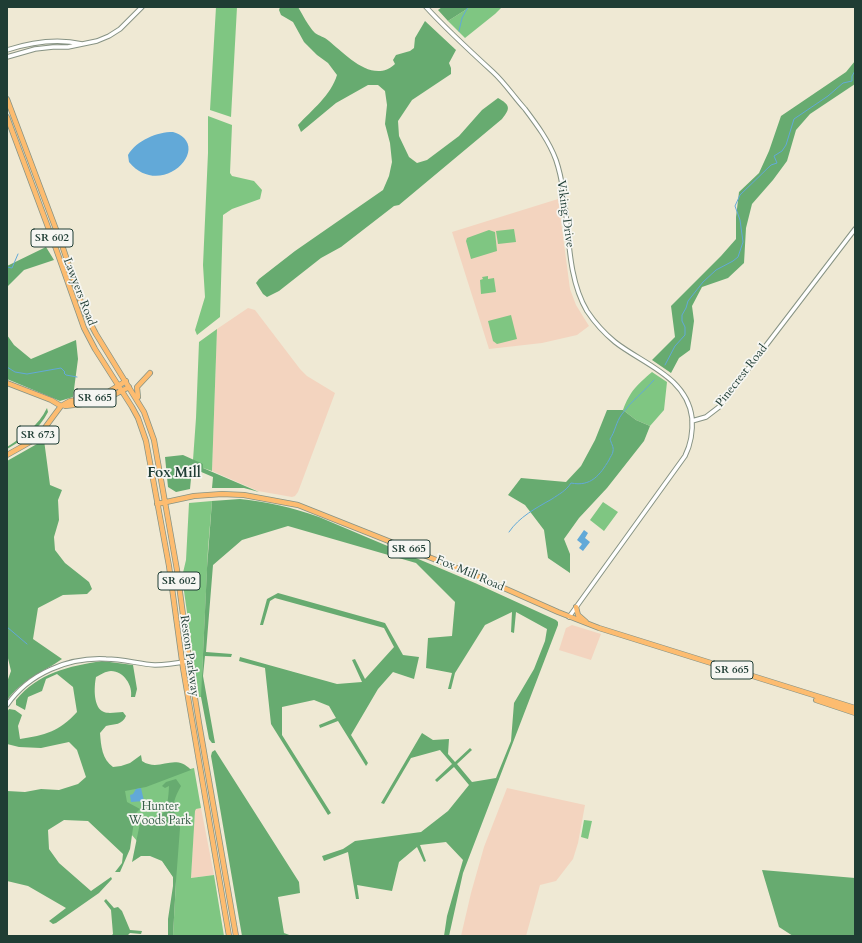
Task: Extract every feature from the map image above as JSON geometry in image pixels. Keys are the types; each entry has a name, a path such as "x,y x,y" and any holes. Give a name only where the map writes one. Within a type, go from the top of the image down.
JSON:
{"main road":[{"name":"Lawyers Road","path":"7,99 63,248 84,311 96,334 126,381"},
{"name":"Lawyers Road","path":"7,117 84,328 95,349 119,386"},
{"path":"140,404 137,387 150,373"},
{"name":"SR 665","path":"61,406 70,401 100,397 126,381"},
{"name":"Reston Parkway","path":"126,381 140,404 148,421 154,440 177,570 189,661 236,936"},
{"name":"SR 665","path":"7,383 51,400 61,406 100,402 129,387"},
{"name":"Reston Parkway","path":"119,386 138,418 145,436 169,566 182,662 229,936"},
{"name":"SR 673","path":"7,456 32,441 41,433 61,406"},
{"name":"Fox Mill Road","path":"157,504 201,496 229,494 244,495 298,505 473,574 569,617 778,685 855,708"},
{"path":"576,607 578,615 591,625"},
{"name":"Fox Mill Road","path":"778,685 855,713"}],"street":[{"path":"7,57 35,49 68,47 97,41 115,32 142,7"},
{"name":"Viking Drive","path":"426,7 494,73 530,115 543,133 554,155 560,172 574,277 587,310 598,326 612,340 673,381 686,398 692,421"},
{"path":"7,50 28,43 45,41 83,44"},
{"name":"Pinecrest Road","path":"692,421 706,417 719,407 855,230"},
{"path":"569,617 685,456 692,436 692,421"},
{"path":"7,705 22,688 40,675 58,666 71,662 86,659 105,658 157,665 189,661"}],"shaded area":[{"path":"558,199 570,289 576,305 589,326 577,335 542,343 489,349 452,232"},
{"path":"248,308 255,310 307,376 335,393 298,492 292,497 258,491 212,471 217,329"},
{"path":"572,625 601,634 591,660 559,650 566,628"},
{"path":"507,788 585,805 578,843 573,859 556,881 540,885 526,936 461,936 484,847"},
{"path":"201,808 214,875 191,878 195,809"}],"green space":[{"path":"216,7 237,7 231,117 210,110"},
{"path":"280,7 298,7 315,33 327,40 351,60 369,69 378,71 387,70 395,64 393,60 396,55 410,51 414,48 415,38 425,21 456,50 449,63 451,74 412,100 398,121 399,136 409,157 417,163 427,160 459,136 482,110 498,98 507,105 508,109 502,119 399,205 394,206 341,247 321,258 279,291 267,297 263,294 256,283 259,279 295,251 383,190 389,176 392,162 390,143 385,124 387,105 385,91 378,85 368,85 336,103 301,132 298,125 326,96 337,75 328,63 317,55 304,42 293,22 281,15 279,10"},
{"path":"442,7 470,7 448,21 438,10"},
{"path":"470,7 502,7 465,38 448,21"},
{"path":"855,61 855,84 810,114 796,130 787,161 752,204 746,228 744,263 728,278 702,287 692,306 694,321 690,350 679,358 671,373 652,360 675,337 671,306 736,239 736,217 739,192 759,173 769,151 781,116 846,72"},
{"path":"208,116 232,125 230,173 232,176 254,181 262,190 260,199 232,209 223,215 220,317 197,335 195,330 205,297 203,265 208,153"},
{"path":"514,229 516,242 498,244 496,231"},
{"path":"489,230 495,232 497,251 471,259 466,241 467,238"},
{"path":"46,247 54,260 24,270 7,287 7,266"},
{"path":"488,276 488,279 494,278 496,292 481,294 480,280 483,279 482,277"},
{"path":"511,315 517,339 497,344 493,341 488,321"},
{"path":"217,329 212,471 203,468 193,460 199,342"},
{"path":"7,335 14,345 31,359 76,340 78,359 73,397 60,401 7,379"},
{"path":"652,372 667,382 664,410 650,426 636,420 623,410 634,389"},
{"path":"47,408 48,412 36,429 7,449 7,447 25,435 35,425"},
{"path":"607,410 623,410 636,420 650,426 644,441 607,488 579,518 564,539 570,554 570,573 548,558 544,530 525,505 508,495 521,478 566,482 581,466 595,440"},
{"path":"44,440 50,485 62,490 58,500 59,520 54,537 55,550 65,563 89,582 92,589 87,594 63,595 38,608 33,639 62,659 26,681 7,700 7,682 11,671 7,654 7,461"},
{"path":"183,455 203,464 203,468 259,492 244,488 212,488 213,477 192,468 190,489 176,492 168,487 165,457"},
{"path":"240,499 280,505 319,517 475,583 558,622 463,873 449,936 444,936 447,916 463,860 446,842 420,845 426,861 424,862 417,847 399,862 392,891 357,885 359,899 356,899 348,852 324,861 322,856 343,849 355,841 421,832 448,811 469,785 454,767 437,782 435,780 452,764 440,750 411,758 384,804 381,803 422,733 433,740 449,739 448,754 455,762 470,748 472,750 457,764 472,782 496,778 511,741 514,703 534,669 545,641 547,629 516,612 514,633 511,632 512,612 485,625 455,673 451,689 448,689 452,673 426,668 428,638 452,636 455,602 416,563 288,526 242,540 213,565 206,652 232,654 231,657 205,656 203,676 215,743 212,743 209,739 201,697 207,568 212,501"},
{"path":"212,501 208,549 202,676 203,697 199,697 182,577 186,560 189,503"},
{"path":"603,502 618,512 604,531 590,520"},
{"path":"278,593 385,623 403,655 419,657 414,679 393,672 378,689 351,735 368,763 366,766 338,721 320,728 319,725 336,718 329,706 314,700 282,707 282,735 331,813 328,815 271,724 265,668 239,661 240,657 337,684 362,682 352,660 355,659 365,679 394,647 384,628 275,598 270,601 263,625 260,625 267,599"},
{"path":"102,661 133,665 137,689 135,697 131,697 131,688 127,680 124,676 116,672 107,672 96,677 95,697 100,710 108,713 123,712 126,716 120,723 106,726 100,733 104,756 109,764 113,767 121,766 130,763 141,755 142,761 149,764 155,765 173,762 185,765 191,770 146,787 125,791 127,802 140,809 135,814 130,849 120,872 115,872 122,863 123,854 88,821 64,820 48,830 49,849 59,863 91,891 111,877 112,879 99,893 53,924 49,921 66,908 28,886 7,881 7,791 25,792 41,789 59,790 78,784 86,777 77,750 69,742 41,748 19,747 7,744 7,712 9,709 15,710 22,715 18,726 20,739 51,732 64,724 77,712 73,687 57,674 46,679 42,691 28,697 25,710 16,705 16,700 34,683 55,672 78,665"},
{"path":"215,750 299,882 300,893 278,897 284,933 292,936 242,936 211,756 212,752"},
{"name":"Hunter Woods Park","path":"194,768 201,808 196,809 195,811 191,878 214,875 224,936 173,936 176,881 157,853 137,841 96,794"},
{"path":"176,779 181,786 175,797 174,805 180,828 173,936 168,936 168,919 173,877 162,861 150,856 141,856 132,862 140,823 155,820 164,813 168,801 169,786 165,788 162,786 166,782"},
{"path":"584,820 592,821 588,839 581,837"},
{"path":"762,870 855,878 855,936 793,936 779,927"},
{"path":"106,899 114,908 118,907 122,911 130,930 142,931 141,934 130,933 127,936 111,936 113,934 111,910 104,901"}],"water":[{"path":"173,132 183,137 188,146 188,155 183,163 174,170 164,175 152,176 140,172 129,162 128,155 142,141 160,133"},
{"path":"584,530 588,533 585,538 590,542 583,551 579,548 582,544 577,540"},
{"path":"141,788 144,801 131,802 130,795 133,794 136,789"}],"waterway":[{"path":"459,31 462,18 468,7"},
{"path":"665,365 675,346 685,335 682,315 688,301 703,282 716,270 738,257 743,242 740,220 735,206 740,195 771,165 777,163 774,156 782,151 786,145 794,119 828,96 843,83 852,81 852,76 855,71"},
{"path":"7,267 12,268 18,254"},
{"path":"7,367 15,372 27,374 61,368 66,375 77,377"},
{"path":"509,532 523,517 562,492 571,483 584,483 594,479 598,475 613,453 610,439 620,417 629,405 654,380"},
{"path":"7,627 27,644"}],"district":[{"name":"Fox Mill","path":"174,474"}]}
